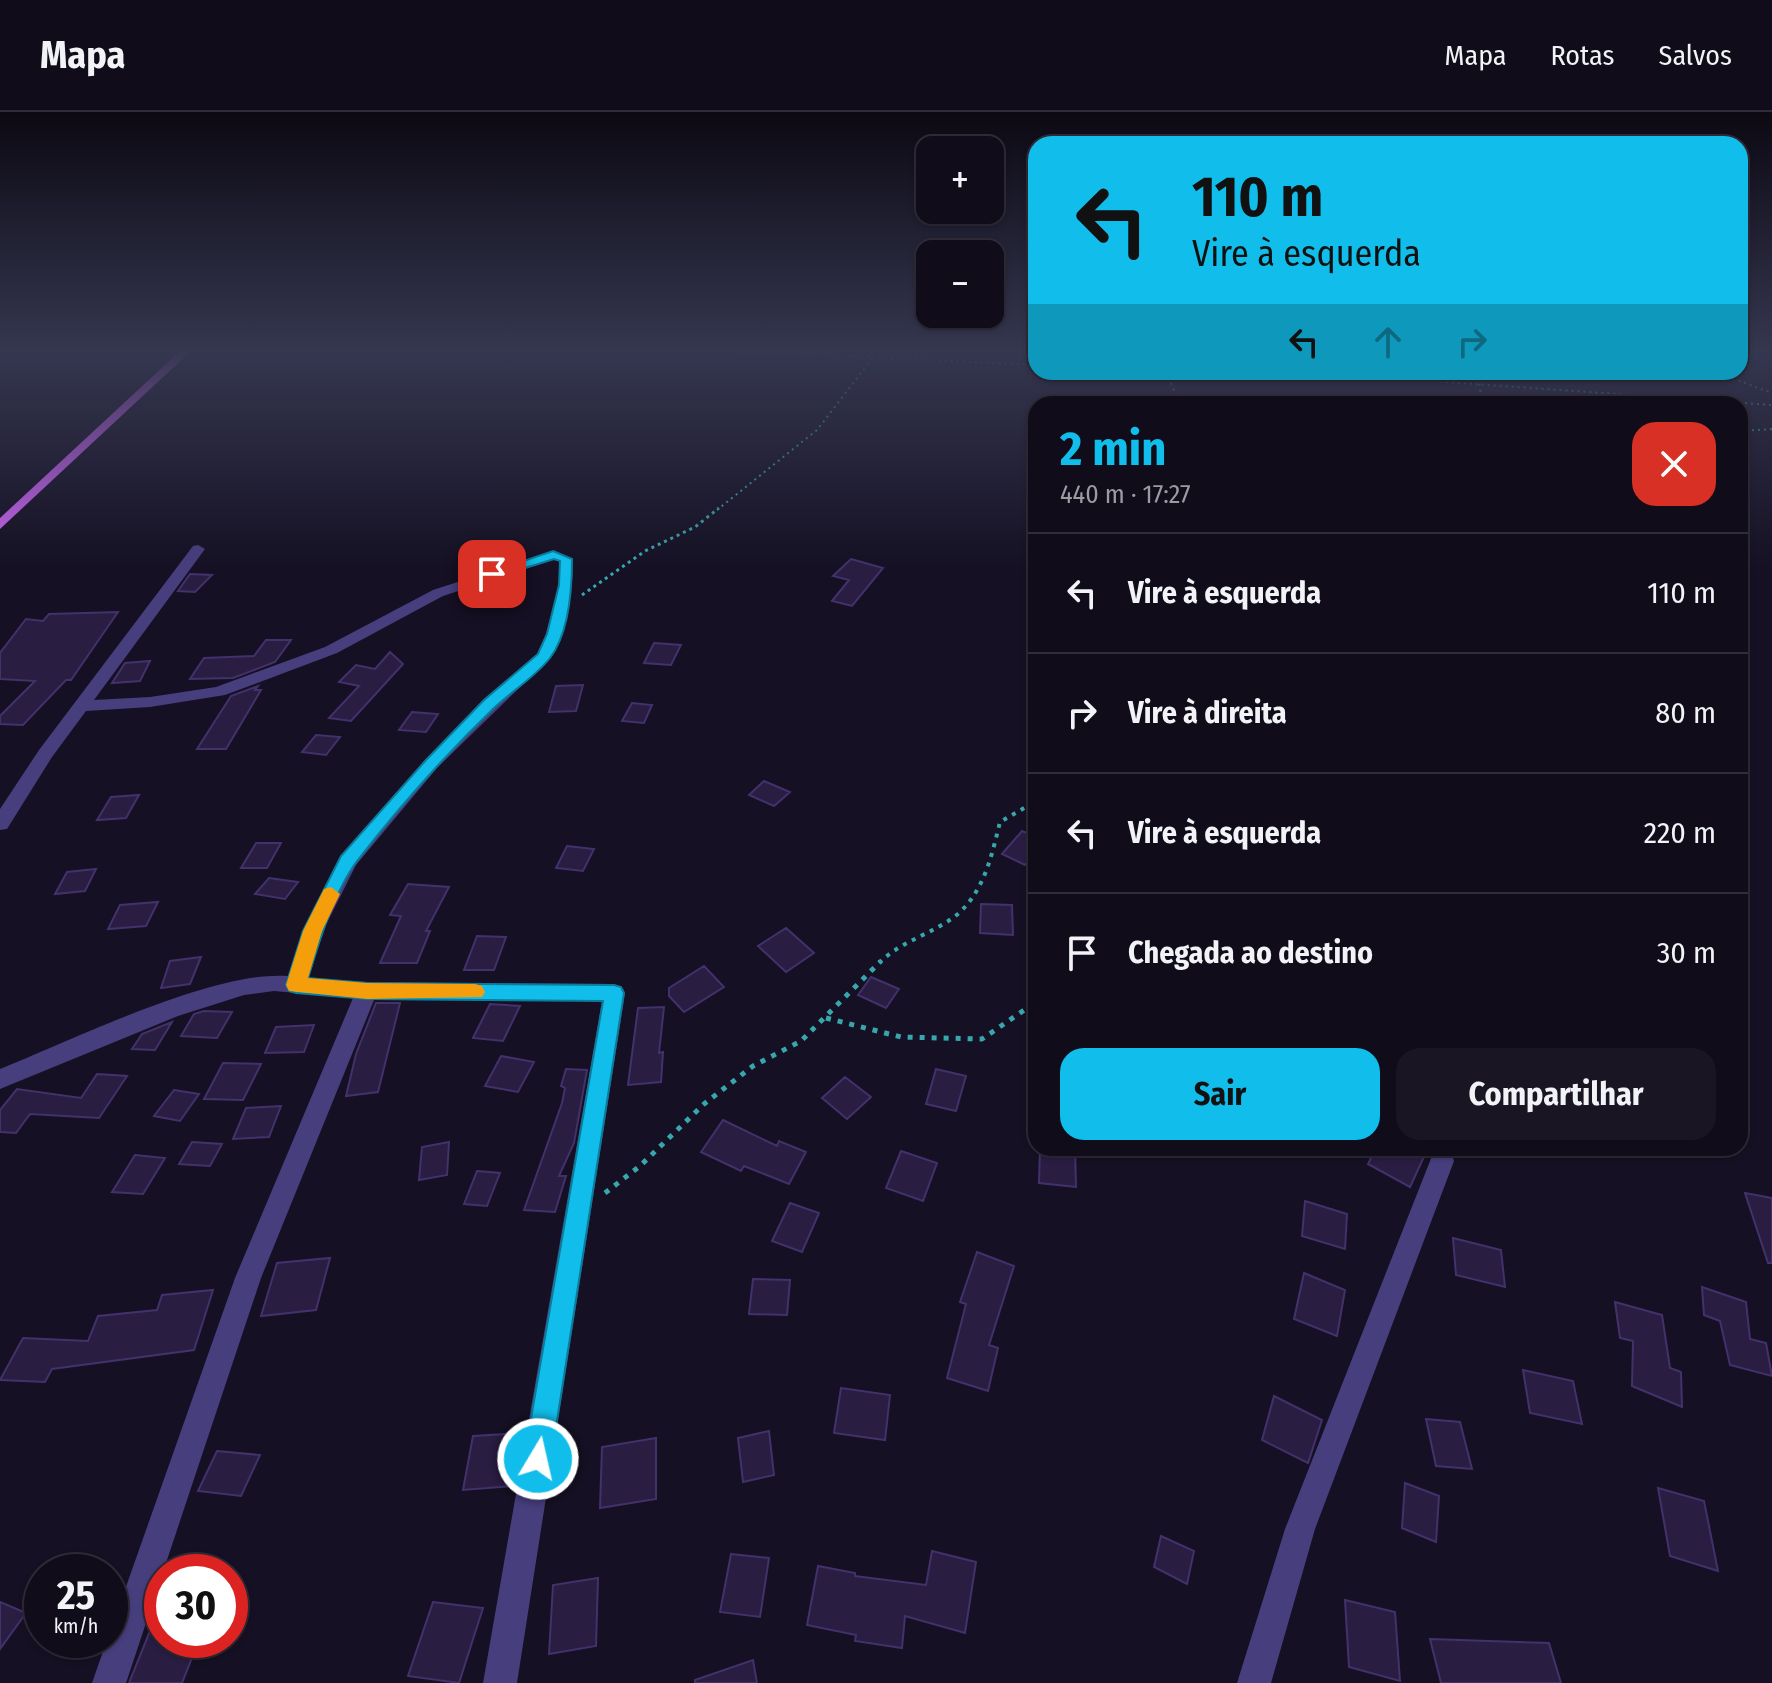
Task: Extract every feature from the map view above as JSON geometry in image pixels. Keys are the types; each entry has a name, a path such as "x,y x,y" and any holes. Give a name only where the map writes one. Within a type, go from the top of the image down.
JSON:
{"main road":[{"path":"0,525 108,424"}],"street":[{"path":"0,824 45,754 198,549"},
{"path":"80,706 150,702 219,692 331,650 438,593 553,555 566,559 566,585 554,634 544,656 490,704 431,764 348,861 313,931 296,985"},
{"path":"0,1079 186,1005 244,987 274,983 367,991 614,993 500,1683"},
{"path":"109,1683 248,1278 367,991"},
{"path":"1254,1683 1300,1529 1442,1161"}],"path":[{"path":"559,611 645,551 695,527 773,467 821,424"},
{"path":"1748,430 1772,429"},
{"path":"578,1215 640,1166 704,1104 753,1066 801,1041 891,951 959,913 987,874 1000,822 1028,806"},
{"path":"826,1018 901,1037 982,1039 1028,1007"}],"building":[{"path":"851,559 883,568 852,606 832,601 849,580 833,576"},
{"path":"190,574 212,575 195,592 178,591"},
{"path":"118,612 71,680 66,680 23,725 0,724 0,716 35,681 0,679 0,653 26,619 43,621 49,614"},
{"path":"266,640 291,640 275,662 233,678 190,679 204,658 254,656"},
{"path":"654,643 681,645 671,665 644,663"},
{"path":"390,652 403,664 351,721 329,718 359,686 339,682 356,665 375,669"},
{"path":"150,661 140,681 112,683 125,663"},
{"path":"583,685 576,711 549,712 556,686"},
{"path":"258,686 255,690 261,690 226,749 197,749 231,696"},
{"path":"632,703 652,705 644,723 622,721"},
{"path":"412,712 438,714 426,732 399,730"},
{"path":"316,735 340,737 326,755 302,752"},
{"path":"764,781 790,792 774,806 749,795"},
{"path":"139,795 126,818 97,820 111,797"},
{"path":"1022,831 1028,834 1028,861 1025,865 1002,854"},
{"path":"256,843 281,843 267,868 241,868"},
{"path":"567,846 594,849 583,871 556,868"},
{"path":"96,869 85,891 55,894 67,872"},
{"path":"269,878 298,882 285,899 255,894"},
{"path":"408,884 449,887 426,931 430,931 417,963 380,963 401,916 390,915"},
{"path":"158,902 146,926 108,929 120,905"},
{"path":"981,904 1012,905 1013,935 980,933"},
{"path":"786,928 814,953 786,972 758,946"},
{"path":"477,936 506,937 494,970 464,970"},
{"path":"201,957 190,984 161,988 170,961"},
{"path":"704,966 724,987 684,1012 669,996 669,988"},
{"path":"871,977 899,989 886,1008 858,995"},
{"path":"376,1003 400,1003 378,1092 346,1096 356,1054"},
{"path":"490,1004 520,1006 503,1041 473,1038"},
{"path":"664,1007 659,1053 663,1052 661,1082 628,1085 638,1008"},
{"path":"204,1011 232,1012 217,1038 181,1036 194,1014"},
{"path":"172,1022 155,1050 132,1049 142,1034"},
{"path":"314,1025 304,1052 265,1053 276,1027"},
{"path":"501,1056 534,1062 518,1092 485,1086"},
{"path":"223,1063 261,1064 243,1100 204,1099"},
{"path":"566,1069 587,1070 574,1143 559,1176 566,1176 555,1212 524,1210 562,1103 565,1088 561,1086"},
{"path":"936,1069 966,1076 956,1111 926,1104"},
{"path":"97,1074 127,1076 99,1118 30,1114 16,1133 0,1132 0,1110 17,1089 81,1098"},
{"path":"845,1077 871,1097 847,1119 822,1098"},
{"path":"174,1090 199,1094 180,1121 154,1116"},
{"path":"281,1106 269,1137 233,1139 246,1108"},
{"path":"723,1120 777,1146 779,1141 806,1152 789,1184 744,1166 741,1171 701,1152"},
{"path":"192,1142 222,1144 210,1166 179,1164"},
{"path":"449,1142 447,1175 419,1180 422,1147"},
{"path":"901,1151 937,1163 923,1201 886,1188"},
{"path":"135,1155 165,1158 143,1194 112,1192"},
{"path":"1040,1156 1075,1156 1076,1187 1039,1183"},
{"path":"1372,1156 1424,1156 1410,1187 1368,1164"},
{"path":"477,1171 500,1173 487,1206 464,1204"},
{"path":"1745,1193 1772,1198 1772,1263 1768,1263"},
{"path":"1305,1201 1347,1214 1345,1249 1302,1236"},
{"path":"790,1203 819,1213 802,1252 772,1241"},
{"path":"1453,1238 1501,1250 1505,1287 1456,1275"},
{"path":"977,1252 1014,1266 989,1345 998,1348 988,1391 947,1378 966,1304 960,1302"},
{"path":"330,1258 316,1310 261,1316 277,1263"},
{"path":"1304,1273 1345,1290 1337,1336 1294,1319"},
{"path":"753,1279 790,1280 787,1315 749,1314"},
{"path":"1702,1287 1746,1302 1750,1339 1766,1343 1772,1376 1730,1365 1720,1321 1704,1315"},
{"path":"213,1290 194,1350 52,1369 45,1382 0,1380 23,1338 88,1341 98,1316 157,1310 162,1295"},
{"path":"1615,1302 1662,1315 1670,1368 1681,1372 1682,1407 1632,1386 1633,1341 1620,1338"},
{"path":"1523,1370 1573,1381 1582,1424 1530,1413"},
{"path":"841,1388 890,1395 885,1440 834,1433"},
{"path":"1274,1396 1322,1420 1308,1463 1262,1440"},
{"path":"1426,1419 1460,1422 1472,1469 1436,1466"},
{"path":"769,1431 774,1475 743,1482 738,1438"},
{"path":"522,1433 514,1486 463,1490 473,1436"},
{"path":"656,1438 656,1499 600,1508 602,1447"},
{"path":"217,1451 260,1455 241,1496 198,1491"},
{"path":"1405,1483 1439,1496 1436,1542 1402,1528"},
{"path":"1658,1488 1704,1501 1718,1571 1670,1556"},
{"path":"1161,1536 1194,1551 1187,1584 1154,1567"},
{"path":"932,1551 976,1562 965,1633 905,1616 902,1648 855,1641 856,1635 807,1625 818,1566 855,1573 855,1576 926,1585"},
{"path":"731,1554 769,1558 760,1617 720,1612"},
{"path":"598,1578 596,1646 549,1654 553,1585"},
{"path":"1345,1600 1395,1612 1400,1681 1349,1667"},
{"path":"0,1602 24,1612 24,1616 0,1649"},
{"path":"433,1602 483,1608 459,1683 408,1676"},
{"path":"1430,1639 1549,1643 1561,1683 1441,1683"},
{"path":"144,1646 144,1658 192,1658 182,1683 129,1683"},
{"path":"753,1660 757,1683 695,1683 695,1680"}],"slow traffic":[{"path":"331,894 313,931 296,985 367,991 475,992"}],"route":[{"path":"492,574 553,555 566,559 566,585 554,634 544,656 490,704 431,764 348,861 313,931 296,985 367,991 614,993 538,1459"}]}
